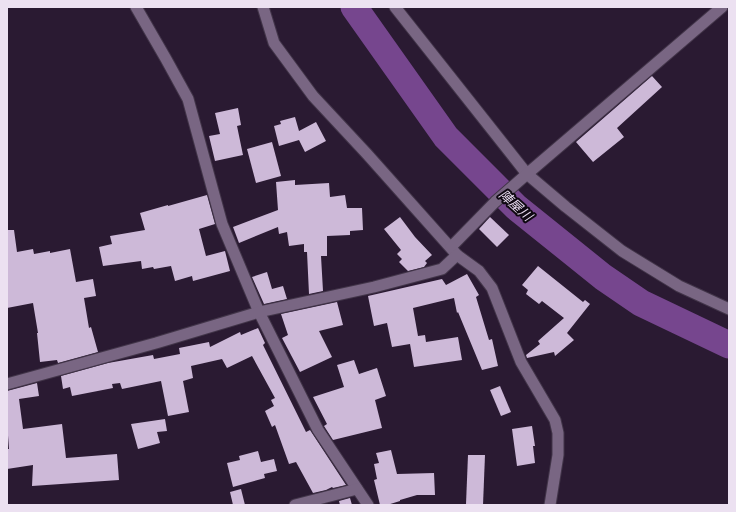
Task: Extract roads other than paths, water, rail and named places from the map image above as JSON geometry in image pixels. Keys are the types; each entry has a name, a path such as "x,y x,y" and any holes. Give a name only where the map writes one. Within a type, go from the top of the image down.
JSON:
{"street":[{"path":"136,7 188,99 222,224 259,312 318,430 368,505"},
{"path":"264,7 274,42 313,96 454,251 480,271 492,288 521,362 555,420 558,433 558,455 550,505"},
{"path":"395,7 527,174 622,251 680,286 729,309"},
{"path":"7,384 156,343 259,312 374,287 442,269 454,251 496,202 722,7"},
{"path":"295,505 357,489"}],"waterway":[{"name":"陣屋川","path":"354,7 446,137 516,207 603,277 641,303 729,345"}]}
